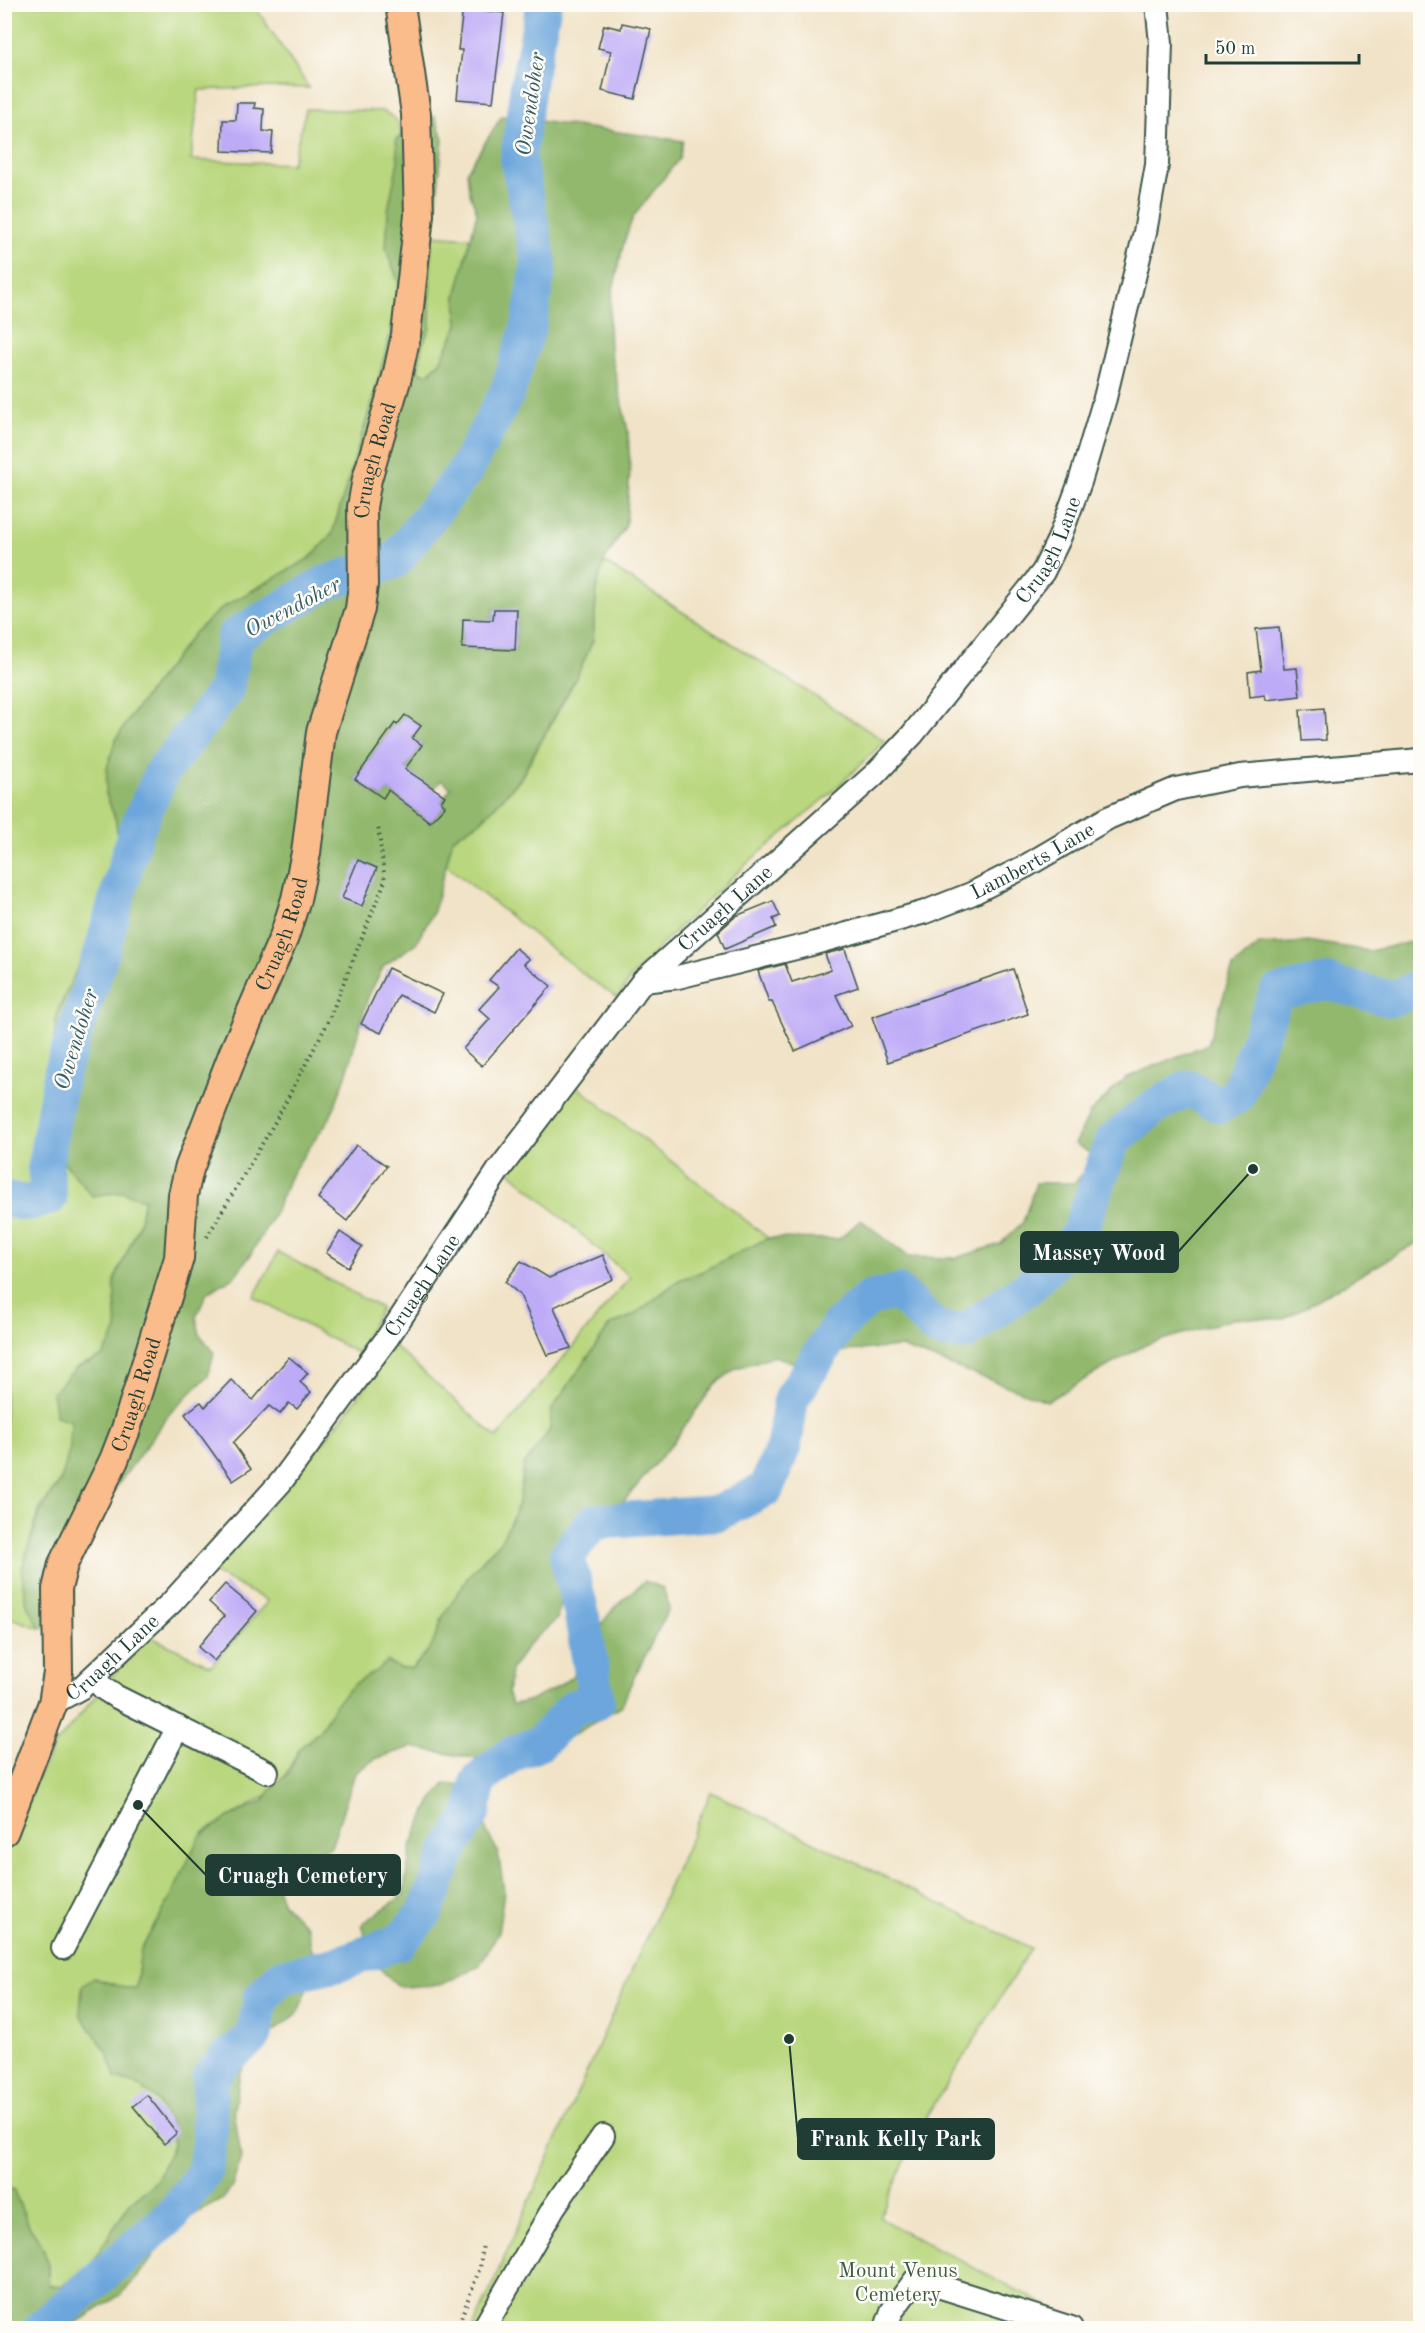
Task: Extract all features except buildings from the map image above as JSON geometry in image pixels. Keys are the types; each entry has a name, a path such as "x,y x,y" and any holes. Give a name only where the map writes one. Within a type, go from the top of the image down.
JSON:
{"main road":[{"name":"Cruagh Road","path":"4,1831 53,1703 58,1673 57,1589 63,1564 114,1460 126,1429 179,1257 183,1195 189,1168 234,1052 284,937 296,899 306,853 321,732 360,609 363,585 362,530 366,488 397,377 406,335 419,215 416,114 400,4"}],"street":[{"name":"Cruagh Lane","path":"53,1703 82,1687 172,1602 281,1482 388,1337 498,1172 643,981 874,775 912,735 1043,572 1059,539 1080,482 1102,409 1145,232 1157,165 1161,43 1157,4"},
{"name":"Lamberts Lane","path":"643,981 678,977 808,945 925,912 971,894 1026,866 1108,818 1176,789 1240,776 1420,760"},
{"path":"93,1677 104,1689 115,1696 267,1772"},
{"path":"63,1948 178,1727"},
{"path":"484,2328 554,2207 603,2136"},
{"path":"886,2328 892,2311 916,2279 1071,2328"}],"path":[{"path":"207,1237 275,1122 327,1024 385,881 378,825"},
{"path":"457,2328 480,2268 483,2243"}],"green space":[{"path":"5,5 254,5 309,88 199,90 191,160 292,164 306,109 383,111 396,119 402,134 386,249 399,283 392,326 378,382 332,534 310,558 223,607 194,633 135,710 115,741 106,794 116,821 119,854 113,895 106,916 57,1013 52,1058 92,1196 123,1192 144,1200 139,1225 114,1281 117,1330 103,1356 76,1368 70,1448 61,1480 39,1510 22,1568 27,1604 39,1628 5,1616"},
{"path":"435,116 443,139 432,243 429,293 430,328 422,345 418,370 427,375 440,362 458,325 456,297 477,213 469,190 467,171 502,116 683,141 679,159 633,217 624,242 611,299 610,350 628,431 630,470 626,525 604,562 597,585 593,640 578,674 519,780 481,821 453,838 434,911 416,943 384,966 368,997 346,1076 330,1118 293,1171 272,1218 249,1257 234,1277 207,1293 196,1317 200,1335 214,1352 208,1376 170,1413 104,1504 76,1577 70,1623 39,1628 27,1604 22,1569 39,1514 61,1480 70,1448 71,1421 56,1416 52,1393 76,1368 103,1356 117,1330 114,1281 139,1225 144,1200 123,1192 92,1196 36,1129 52,1058 57,1013 82,957 106,916 113,895 119,854 116,821 106,794 107,768 115,741 135,710 194,633 223,607 310,558 332,534 378,382 392,326 399,283 386,249 388,210 398,161 396,139","holes":["494,609 517,610 515,650 462,648 463,619 493,620","405,715 421,726 412,738 422,745 405,769 434,789 441,780 451,788 441,802 445,806 430,822 388,790 382,798 355,779 395,723 397,725"]},
{"path":"430,235 471,238 456,297 458,325 440,362 427,375 417,371 422,345 430,328"},
{"path":"604,562 885,741 829,795 751,860 674,932 630,978 618,998 587,977 446,865 453,838 481,821 520,780 578,674 593,640 597,585"},
{"path":"1420,940 1420,1241 1284,1319 1236,1318 1145,1345 1047,1401 901,1347 844,1351 818,1364 792,1362 774,1356 737,1368 715,1384 674,1441 596,1535 568,1575 557,1619 529,1644 511,1670 508,1694 511,1704 530,1700 560,1685 583,1665 604,1620 645,1581 663,1588 669,1608 622,1706 571,1736 541,1759 505,1764 412,1747 375,1759 355,1773 331,1847 279,1869 277,1887 283,1904 307,1927 316,1970 297,2014 257,2044 240,2074 234,2110 241,2157 232,2187 223,2199 200,2211 168,2233 147,2265 122,2294 68,2328 5,2328 5,2192 13,2189 30,2228 43,2247 48,2265 48,2285 62,2286 91,2264 130,2203 157,2180 173,2145 172,2125 155,2098 136,2084 115,2078 108,2053 80,2014 82,1986 94,1978 124,1988 136,1988 141,1949 170,1899 199,1837 229,1817 262,1802 275,1785 288,1774 300,1748 320,1730 336,1703 354,1684 376,1671 387,1661 399,1668 413,1668 432,1646 443,1616 470,1574 500,1542 515,1513 524,1465 550,1430 552,1409 610,1325 634,1315 679,1280 699,1273 768,1238 839,1239 861,1220 909,1257 956,1258 1000,1244 1023,1222 1036,1183 1075,1183 1095,1156 1075,1144 1090,1113 1125,1078 1208,1044 1233,967 1259,945 1313,942 1370,951"},
{"path":"574,1084 768,1238 699,1273 679,1280 634,1315 610,1325 552,1409 550,1430 524,1465 515,1513 500,1542 486,1556 443,1616 432,1646 413,1668 399,1668 334,1729 298,1751 278,1789 202,1833 196,1855 141,1949 136,1988 124,1988 94,1978 80,2013 108,2053 115,2077 136,2084 155,2098 172,2125 173,2145 157,2180 130,2203 91,2264 62,2286 48,2285 48,2265 43,2247 30,2228 13,2189 5,2192 4,1858 30,1792 55,1745 149,1636 211,1666 268,1601 211,1571 330,1434 393,1345 497,1438 630,1277 510,1172"},
{"path":"278,1252 381,1308 357,1353 254,1297"},
{"path":"445,1784 464,1786 479,1801 487,1832 498,1852 504,1891 498,1933 479,1966 441,1985 400,1987 384,1973 374,1960 362,1924 403,1895 412,1843 429,1805"},
{"name":"Mount Venus Cemetery","path":"711,1792 1031,1948 919,2129 880,2216 888,2223 1090,2328 473,2328"}],"waterway":[{"name":"Owendoher","path":"4,1200 24,1203 49,1198 45,1166 61,1074 101,954 135,833 162,772 226,690 235,636 326,583 395,561 465,471 507,393 529,325 539,264 518,158 528,84 544,4"},
{"path":"41,2328 173,2214 204,2173 209,2146 210,2077 225,2060 254,2036 261,1998 281,1977 335,1965 399,1942 426,1911 449,1851 473,1812 478,1781 510,1755 540,1743 574,1707 597,1702 581,1611 567,1556 593,1522 718,1513 766,1489 784,1445 791,1399 839,1325 870,1298 898,1292 938,1330 965,1332 1030,1286 1078,1236 1113,1140 1156,1106 1188,1088 1220,1105 1237,1096 1277,993 1326,982 1391,999 1420,988"}],"place":[{"name":"Massey Wood","path":"1253,1169"},
{"name":"Cruagh Cemetery","path":"138,1805"},
{"name":"Frank Kelly Park","path":"789,2039"}]}
